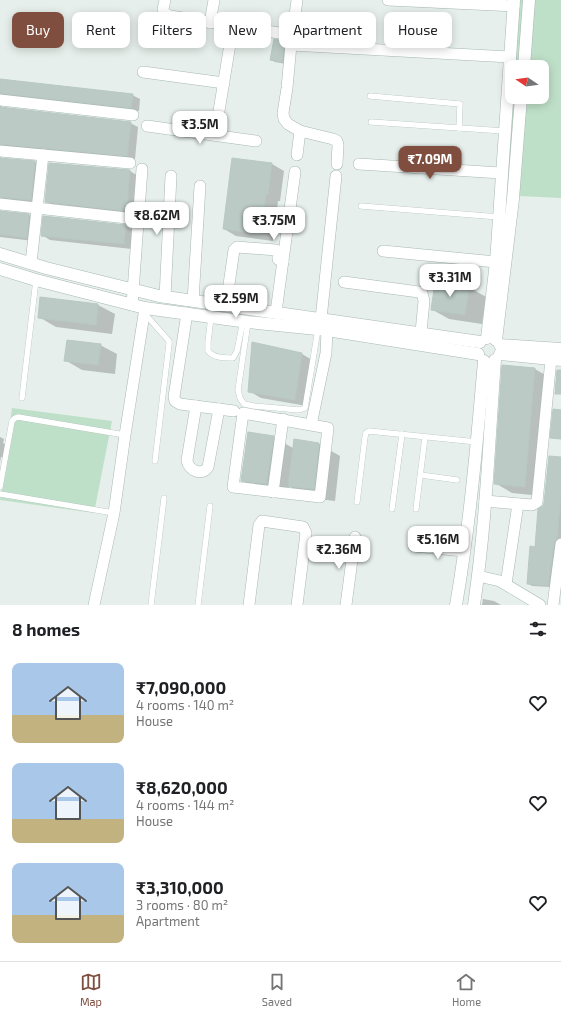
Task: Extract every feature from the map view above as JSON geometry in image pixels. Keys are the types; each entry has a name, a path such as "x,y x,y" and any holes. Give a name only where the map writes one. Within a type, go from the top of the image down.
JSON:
{"street":[{"path":"165,0 163,9 166,15 214,23"},
{"path":"210,22 214,0"},
{"path":"296,12 297,0"},
{"path":"388,0 514,3 501,173 490,349 485,501 474,605"},
{"path":"525,60 529,0"},
{"path":"376,47 510,57"},
{"path":"215,135 230,48"},
{"path":"291,48 287,88 282,113 284,119 288,124 300,131 337,141 337,164"},
{"path":"143,72 224,83"},
{"path":"0,100 133,115"},
{"path":"456,605 490,349 513,199 520,104"},
{"path":"147,126 256,141"},
{"path":"297,155 300,131"},
{"path":"0,151 130,163"},
{"path":"31,263 43,155"},
{"path":"359,164 501,173"},
{"path":"132,305 142,169"},
{"path":"276,312 295,172"},
{"path":"165,297 171,176"},
{"path":"311,425 326,353 322,326 336,176"},
{"path":"193,301 200,186"},
{"path":"0,204 127,218"},
{"path":"226,305 234,250 237,246 276,250 278,251 278,260 283,262"},
{"path":"383,251 496,262"},
{"path":"0,254 133,290 165,297 276,312 322,326 490,349 556,360 537,502 532,505 485,501"},
{"path":"0,269 132,305 145,310 187,313 246,321 420,332 490,349 561,349"},
{"path":"344,282 422,293 424,301 420,332"},
{"path":"94,605 114,513 145,310"},
{"path":"187,313 174,397 175,401 177,403 234,411"},
{"path":"196,406 187,460 189,468 202,472 208,467 219,409"},
{"path":"243,413 311,425 328,428 320,497 233,487 243,413"},
{"path":"273,492 283,420"},
{"path":"506,584 518,504"},
{"path":"249,605 259,525 262,521 303,527 306,533 297,605"},
{"path":"346,605 355,537"},
{"path":"553,605 561,544"},
{"path":"414,546 464,551"},
{"path":"478,576 500,581 540,605"}],"lane":[{"path":"370,96 460,104 458,128"},
{"path":"371,122 504,132"},
{"path":"360,206 499,217"},
{"path":"22,398 36,280"},
{"path":"145,310 169,340 155,462"},
{"path":"211,316 208,351 215,356 221,357 232,358 235,355 246,321"},
{"path":"246,321 238,390 240,398 244,404 299,410 305,408 322,326"},
{"path":"0,488 12,421 15,418 18,417 125,435"},
{"path":"356,502 366,433 374,431 477,442"},
{"path":"392,509 402,434"},
{"path":"416,509 425,436"},
{"path":"421,475 457,480"},
{"path":"0,494 114,513"},
{"path":"151,605 164,498"},
{"path":"198,605 210,506"}],"green space":[{"path":"515,0 561,0 561,198 500,195 507,104 549,104 549,60 510,60"},
{"path":"12,408 112,421 94,513 0,500"}],"building":[{"path":"274,39 279,40 279,48 283,48 282,62 270,60"},
{"path":"0,79 133,94 131,108 0,93"},
{"path":"0,107 131,122 127,156 0,144"},
{"path":"0,158 35,161 31,200 0,197"},
{"path":"232,158 272,163 261,234 223,229"},
{"path":"49,163 130,170 128,211 45,202"},
{"path":"0,211 29,214 27,238 0,234"},
{"path":"43,216 126,225 124,244 41,236"},
{"path":"435,282 469,286 465,315 431,310"},
{"path":"40,297 98,304 96,325 38,318"},
{"path":"67,340 101,344 98,365 64,361"},
{"path":"252,342 302,353 295,400 248,392"},
{"path":"502,365 535,368 525,487 494,484"},
{"path":"557,370 561,370 561,394 555,394"},
{"path":"553,409 561,410 561,439 550,438"},
{"path":"248,432 274,436 266,484 241,481"},
{"path":"294,439 319,443 314,489 288,486"},
{"path":"549,456 561,457 561,495 557,538 554,543 548,586 527,584 530,546 535,547 538,509 543,506 544,503"}]}
